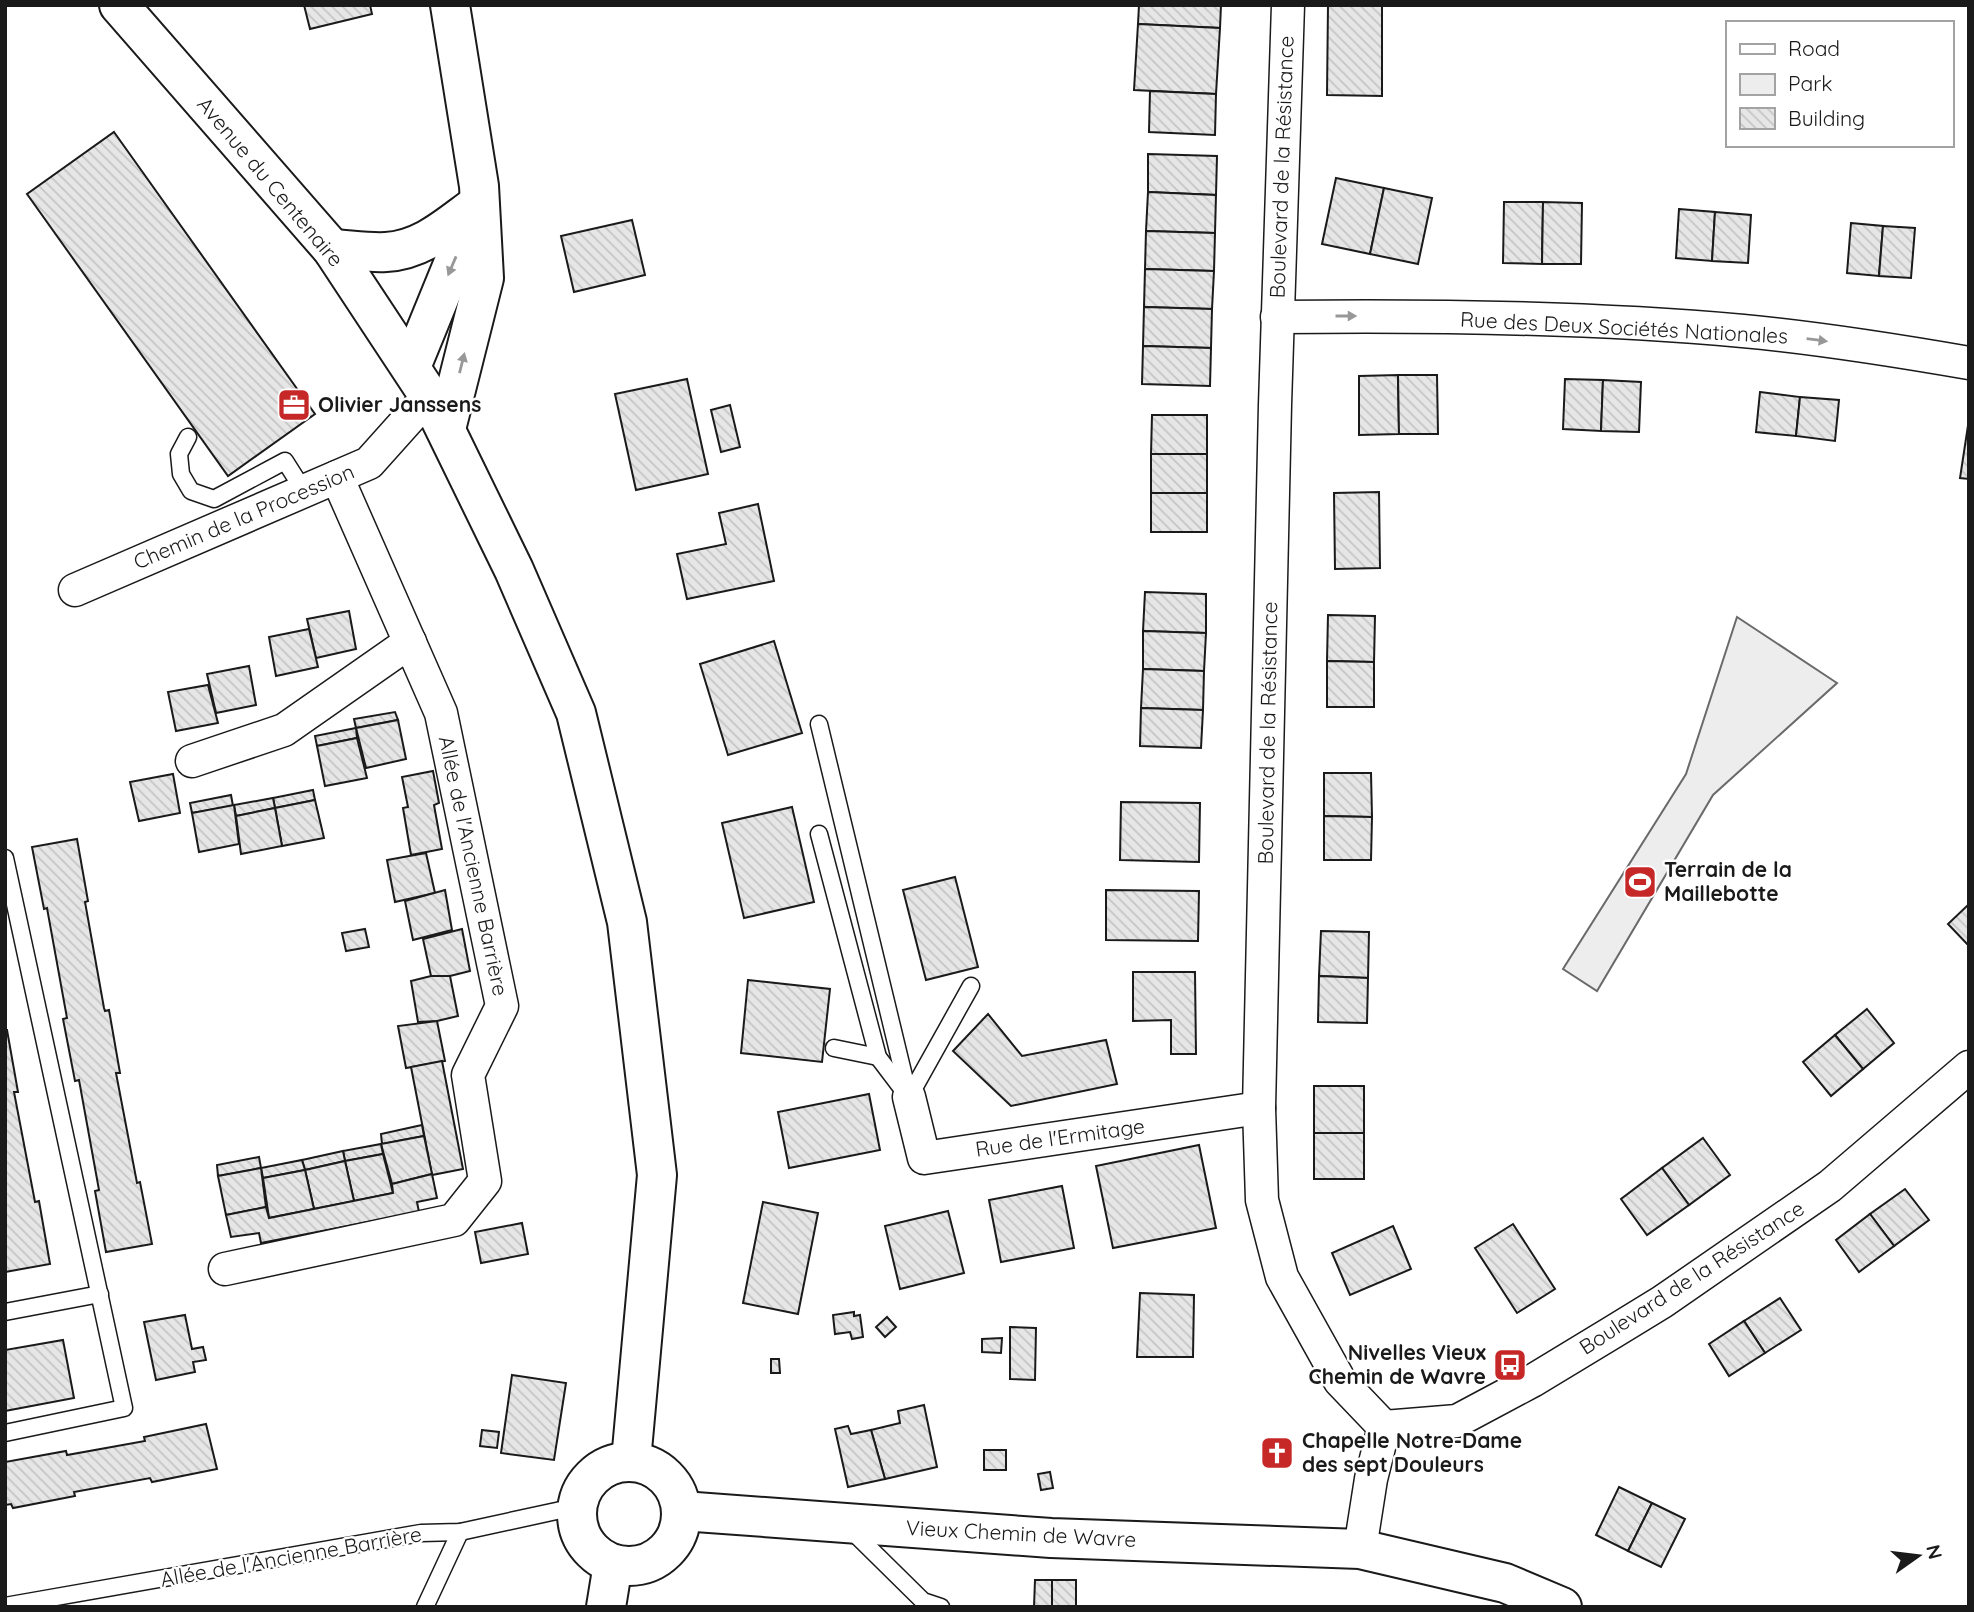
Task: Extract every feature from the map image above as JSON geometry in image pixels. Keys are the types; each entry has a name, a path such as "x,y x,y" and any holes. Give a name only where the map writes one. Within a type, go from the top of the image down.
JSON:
{"main road":[{"name":"Avenue du Centenaire","path":"119,5 332,250 429,397 514,570 576,713 627,922 657,1175 631,1461"},
{"path":"429,397 484,278 479,186 450,5"},
{"path":"332,250 387,252 412,247 434,237 478,203"},
{"path":"429,397 478,203"},
{"path":"631,1461 656,1468 675,1486 682,1511 677,1536 661,1556 638,1566 613,1564 593,1552 580,1533 577,1510 585,1484 605,1467 631,1461"},
{"name":"Vieux Chemin de Wavre","path":"682,1511 1051,1538 1360,1549"},
{"path":"1360,1549 1505,1583 1562,1607"},
{"path":"606,1607 613,1564"}],"street":[{"name":"Boulevard de la Résistance","path":"1288,5 1277,317 1259,1108 1262,1200 1282,1277 1340,1381 1384,1427 1457,1421 1532,1381 1662,1302 1830,1186 1969,1067"},
{"name":"Rue des Deux Sociétés Nationales","path":"1277,317 1410,316 1566,320 1744,331 1969,363"},
{"name":"Chemin de la Procession","path":"75,590 369,463 429,397"},
{"name":"Allée de l'Ancienne Barrière","path":"225,1269 454,1220 485,1181 468,1075 502,1006 441,713 337,477"},
{"path":"192,761 284,730 410,642"},
{"name":"Rue de l'Ermitage","path":"909,1097 924,1158 1259,1108"},
{"path":"1360,1549 1371,1479 1384,1427"}],"lane":[{"path":"188,437 179,454 181,474 191,491 214,499 285,461 304,491"},
{"path":"818,724 909,1097"},
{"path":"819,834 878,1057 909,1097"},
{"path":"5,858 124,1408 5,1433"},
{"path":"909,1097 971,986"},
{"path":"834,1048 878,1057"},
{"path":"5,1312 100,1294"},
{"name":"Allée de l'Ancienne Barrière","path":"5,1606 421,1533 460,1532 561,1510 577,1510"},
{"path":"844,1523 923,1601 941,1607"},
{"path":"425,1607 460,1532"}],"green space":[{"name":"Terrain de la Maillebotte","path":"1737,617 1837,683 1713,795 1597,991 1563,969 1686,774"}],"building":[{"path":"304,5 370,5 372,14 310,29"},
{"path":"1139,5 1221,5 1220,28 1138,24"},
{"path":"1328,5 1382,5 1382,96 1327,95"},
{"path":"1138,24 1220,28 1216,94 1134,90"},
{"path":"1150,91 1216,94 1215,135 1149,132"},
{"path":"114,132 315,414 228,476 27,194"},
{"path":"1148,154 1217,156 1216,195 1148,192"},
{"path":"1336,178 1384,188 1370,254 1322,244"},
{"path":"1384,188 1432,198 1418,264 1370,254"},
{"path":"1148,192 1216,195 1215,233 1146,231"},
{"path":"1504,202 1543,202 1542,264 1503,263"},
{"path":"1543,202 1582,203 1581,264 1542,264"},
{"path":"1679,209 1715,212 1712,261 1676,258"},
{"path":"1715,212 1751,215 1748,263 1712,261"},
{"path":"632,220 645,275 574,292 561,236"},
{"path":"1851,223 1883,226 1879,276 1847,273"},
{"path":"1883,226 1915,228 1911,278 1879,276"},
{"path":"1146,231 1215,233 1214,271 1145,269"},
{"path":"1145,269 1214,271 1212,309 1144,307"},
{"path":"1144,307 1212,309 1211,348 1143,346"},
{"path":"1143,346 1211,348 1210,386 1142,384"},
{"path":"1398,375 1399,434 1359,435 1359,376"},
{"path":"1398,375 1437,375 1438,434 1399,434"},
{"path":"687,379 708,474 636,490 615,394"},
{"path":"1565,379 1603,380 1601,431 1563,429"},
{"path":"1603,380 1641,382 1639,432 1601,431"},
{"path":"1760,392 1800,397 1796,436 1756,432"},
{"path":"1800,397 1839,400 1835,441 1796,436"},
{"path":"730,405 740,447 721,452 711,410"},
{"path":"1152,415 1207,415 1207,454 1151,454"},
{"path":"1969,419 1969,479 1960,478"},
{"path":"1151,454 1207,454 1207,493 1151,493"},
{"path":"1379,492 1380,568 1335,569 1334,493"},
{"path":"1151,493 1207,493 1207,532 1151,532"},
{"path":"758,504 774,581 687,599 677,554 726,544 719,513"},
{"path":"1145,592 1206,594 1206,633 1143,631"},
{"path":"349,611 356,649 316,658 307,619"},
{"path":"1328,615 1375,616 1374,662 1327,661"},
{"path":"309,629 318,667 276,676 269,637"},
{"path":"1143,631 1206,633 1204,671 1143,669"},
{"path":"774,641 802,733 728,755 700,664"},
{"path":"1327,661 1374,662 1374,707 1327,707"},
{"path":"249,666 256,705 216,713 207,674"},
{"path":"1143,669 1204,671 1203,710 1141,708"},
{"path":"208,685 218,723 176,731 168,692"},
{"path":"1141,708 1203,710 1201,748 1140,746"},
{"path":"395,712 398,720 356,728 354,719"},
{"path":"398,720 406,759 366,768 356,728"},
{"path":"356,728 357,738 317,746 315,736"},
{"path":"357,738 367,778 325,786 317,746"},
{"path":"433,771 439,803 434,805 442,849 411,855 403,808 408,807 402,777"},
{"path":"1324,773 1371,773 1372,817 1324,816"},
{"path":"173,774 180,813 139,821 130,782"},
{"path":"313,790 315,800 275,808 273,798"},
{"path":"231,795 233,806 192,813 190,803"},
{"path":"273,798 275,808 236,816 234,805"},
{"path":"315,800 324,838 282,846 275,808"},
{"path":"1121,802 1200,803 1199,862 1120,860"},
{"path":"234,805 239,844 199,852 192,813"},
{"path":"792,807 814,902 744,918 722,823"},
{"path":"275,808 282,846 241,854 236,816"},
{"path":"1324,816 1372,817 1371,860 1324,860"},
{"path":"77,839 104,1008 105,1011 109,1010 120,1073 116,1073 137,1183 140,1182 152,1244 106,1252 95,1191 99,1190 79,1080 75,1081 63,1019 67,1018 47,908 44,909 32,847"},
{"path":"426,853 435,893 395,902 387,860"},
{"path":"955,877 978,967 926,980 903,890"},
{"path":"445,890 452,930 413,940 405,901"},
{"path":"1106,890 1199,891 1198,941 1106,940"},
{"path":"1969,904 1969,946 1948,924"},
{"path":"365,929 369,947 346,951 342,933"},
{"path":"462,929 470,971 450,976 431,976 423,939"},
{"path":"1321,931 1369,932 1368,978 1319,976"},
{"path":"1133,972 1195,972 1196,1054 1171,1054 1171,1020 1133,1021"},
{"path":"431,976 450,976 458,1016 418,1022 411,981"},
{"path":"1319,976 1368,978 1367,1023 1318,1022"},
{"path":"748,980 830,989 822,1062 741,1053"},
{"path":"1867,1009 1894,1043 1863,1069 1835,1035"},
{"path":"988,1014 1022,1056 1106,1040 1117,1084 1011,1106 953,1051"},
{"path":"437,1021 445,1061 406,1068 398,1026"},
{"path":"5,1030 18,1092 14,1092 35,1202 39,1201 50,1264 5,1272"},
{"path":"1835,1035 1863,1069 1831,1096 1803,1062"},
{"path":"442,1061 463,1169 432,1175 411,1067"},
{"path":"1314,1086 1364,1086 1364,1133 1314,1133"},
{"path":"869,1094 880,1150 789,1168 778,1112"},
{"path":"422,1125 424,1136 382,1144 381,1134"},
{"path":"1314,1133 1364,1133 1364,1179 1314,1179"},
{"path":"424,1136 432,1174 392,1184 381,1144"},
{"path":"1703,1138 1730,1175 1689,1205 1662,1168"},
{"path":"381,1144 383,1154 345,1161 343,1151"},
{"path":"1199,1145 1216,1228 1113,1248 1096,1166"},
{"path":"343,1151 345,1161 305,1170 302,1160"},
{"path":"383,1154 393,1193 354,1201 345,1161"},
{"path":"259,1157 261,1168 218,1176 217,1165"},
{"path":"302,1160 305,1170 263,1178 261,1168"},
{"path":"345,1161 354,1201 314,1209 305,1170"},
{"path":"261,1168 266,1207 226,1215 218,1176"},
{"path":"1662,1168 1689,1205 1647,1235 1621,1199"},
{"path":"305,1170 314,1209 269,1218 263,1178"},
{"path":"432,1174 437,1198 417,1202 419,1212 261,1243 259,1233 231,1237 226,1215 266,1207 269,1218 393,1193 392,1184"},
{"path":"1062,1186 1074,1248 1001,1262 989,1200"},
{"path":"1905,1189 1929,1220 1894,1246 1870,1214"},
{"path":"763,1202 818,1213 798,1314 743,1303"},
{"path":"948,1211 964,1273 900,1289 885,1226"},
{"path":"1870,1214 1894,1246 1859,1272 1836,1240"},
{"path":"522,1223 528,1254 481,1263 475,1232"},
{"path":"1513,1224 1555,1289 1517,1313 1475,1248"},
{"path":"1393,1226 1411,1269 1350,1295 1332,1253"},
{"path":"1140,1293 1194,1295 1193,1357 1137,1357"},
{"path":"1780,1298 1801,1330 1765,1353 1744,1321"},
{"path":"854,1312 854,1316 860,1315 863,1337 852,1339 850,1332 835,1334 833,1315"},
{"path":"185,1315 192,1349 203,1347 206,1360 193,1362 195,1372 156,1380 144,1322"},
{"path":"887,1317 896,1327 885,1337 876,1327"},
{"path":"1744,1321 1765,1353 1729,1376 1709,1344"},
{"path":"1010,1327 1036,1328 1035,1380 1010,1379"},
{"path":"1002,1338 1001,1353 982,1352 982,1339"},
{"path":"63,1340 74,1398 5,1411 5,1350"},
{"path":"771,1359 779,1359 780,1373 771,1373"},
{"path":"512,1375 566,1383 554,1460 501,1453"},
{"path":"924,1405 937,1467 885,1479 871,1430 900,1423 898,1411"},
{"path":"206,1424 217,1469 152,1482 150,1478 74,1492 75,1496 13,1508 11,1504 5,1505 5,1462 66,1451 67,1455 145,1441 144,1437"},
{"path":"848,1426 851,1434 871,1430 885,1479 848,1487 835,1429"},
{"path":"482,1430 499,1432 497,1448 480,1446"},
{"path":"984,1450 1006,1450 1006,1470 984,1470"},
{"path":"1050,1472 1053,1488 1041,1490 1038,1474"},
{"path":"1619,1487 1652,1503 1628,1551 1596,1535"},
{"path":"1652,1503 1685,1519 1661,1567 1628,1551"},
{"path":"1035,1580 1052,1580 1052,1607 1034,1607"},
{"path":"1052,1580 1076,1580 1076,1607 1052,1607"}],"place":[{"name":"Olivier Janssens","path":"294,405"},
{"name":"Terrain de la Maillebotte","path":"1640,882"},
{"name":"Nivelles Vieux Chemin de Wavre","path":"1510,1365"},
{"name":"Chapelle Notre-Dame des sept Douleurs","path":"1277,1453"}]}
